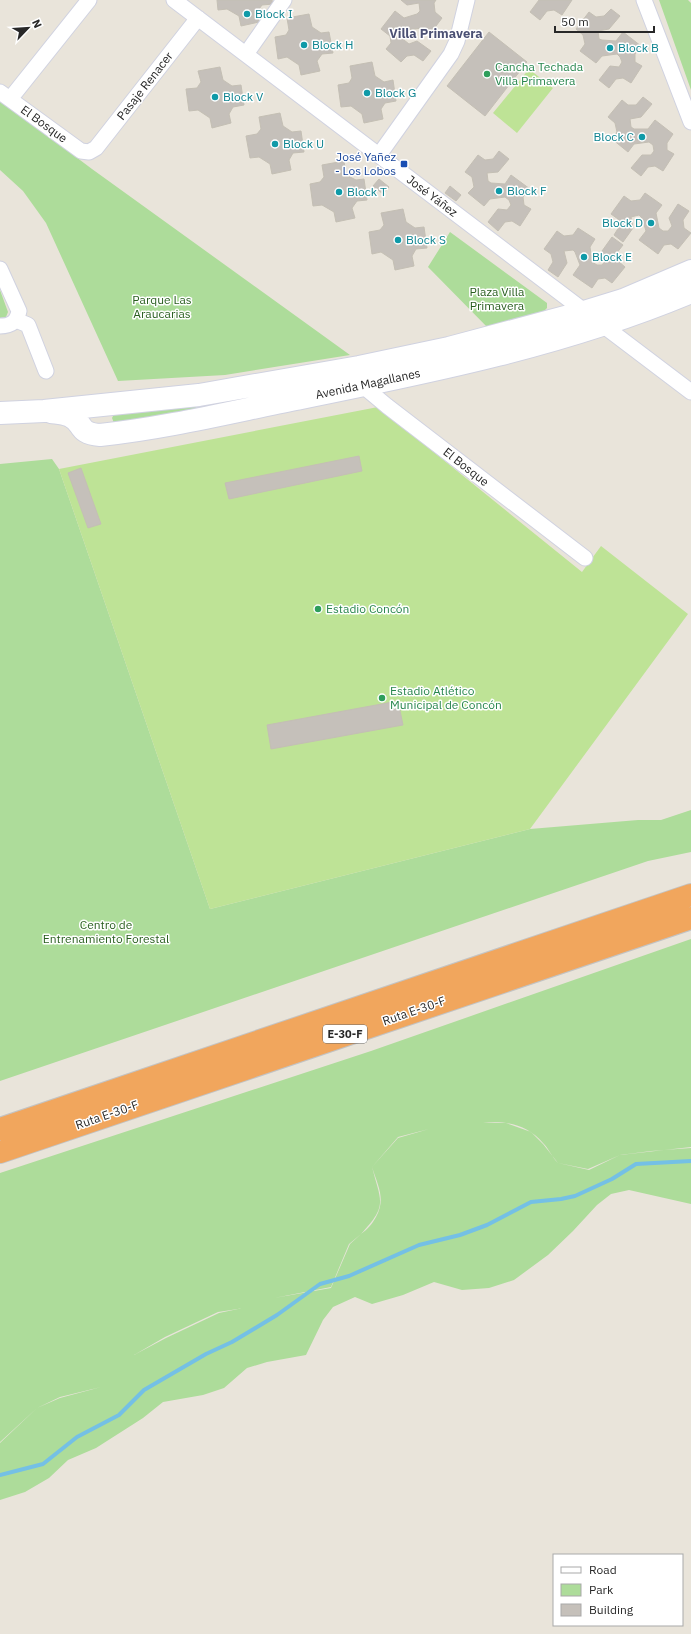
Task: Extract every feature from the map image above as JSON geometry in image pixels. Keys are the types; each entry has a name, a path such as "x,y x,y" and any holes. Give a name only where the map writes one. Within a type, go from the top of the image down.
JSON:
{"highway":[{"name":"Ruta E-30-F","path":"0,1129 691,896"},
{"name":"Ruta E-30-F","path":"0,1152 691,918"}],"main road":[{"name":"Avenida Magallanes","path":"44,411 71,416 85,431 90,434 110,434 183,423 361,376 449,348 584,312 623,300 691,271"},
{"name":"Avenida Magallanes","path":"0,413 44,411 199,395 293,379 361,376 454,366 603,326 691,292"},
{"path":"110,434 105,426 104,419 106,412 120,404"}],"street":[{"path":"5,96 89,0"},
{"name":"José Yáñez","path":"174,0 691,392"},
{"path":"246,54 284,0"},
{"path":"379,156 451,54 457,41 466,0"},
{"path":"644,0 691,122"},
{"name":"Pasaje Renacer","path":"89,152 96,148 198,18"},
{"name":"El Bosque","path":"5,96 81,151 89,152"},
{"path":"0,269 18,311 16,320 7,326 0,326"},
{"path":"16,320 28,326 46,372"},
{"name":"El Bosque","path":"361,376 387,406 585,558"}],"green space":[{"path":"659,0 688,0 691,3 691,90"},
{"path":"529,69 553,88 517,133 493,113"},
{"name":"Parque Las Araucarias","path":"0,100 92,169 350,355 225,375 118,381 46,223 23,191 0,170"},
{"name":"Plaza Villa Primavera","path":"450,232 547,303 547,308 544,311 490,330 428,267"},
{"path":"0,290 8,312 6,317 0,318"},
{"path":"345,375 186,416 114,423 112,418 114,414"},
{"name":"Estadio Atlético Municipal de Concón","path":"378,407 582,572 601,546 688,614 530,829 210,909 59,469"},
{"name":"Centro de Entrenamiento Forestal","path":"52,459 59,469 210,909 530,829 638,820 661,820 691,810 691,852 648,861 0,1081 0,464"},
{"path":"691,939 691,1147 664,1150 691,1148 691,1204 629,1190 611,1194 597,1205 548,1255 514,1280 489,1288 462,1290 434,1282 403,1295 372,1304 355,1297 333,1307 323,1320 306,1355 267,1362 247,1368 224,1388 203,1395 163,1402 143,1418 96,1448 68,1460 49,1478 25,1492 0,1500 0,1443 37,1408 0,1442 0,1173 371,1051","holes":["491,1122 505,1123 483,1123","506,1123 516,1125 530,1132","429,1129 398,1138 372,1167 398,1137","532,1133 545,1145 552,1156","620,1155 589,1170 558,1163 588,1169","372,1167 379,1186 381,1198 379,1210 376,1217 368,1228 361,1234 375,1216 379,1209 380,1203 380,1196","361,1234 350,1244 331,1288 274,1298 331,1287 349,1244","238,1309 219,1313 134,1355 165,1337 218,1312","101,1387 60,1398 37,1408 60,1397"]}],"building":[{"name":"Block I","path":"217,0 272,0 273,4 262,5 257,12 259,22 241,26 239,16 227,9 218,10"},
{"path":"401,0 436,0 434,3 435,12 442,18 430,34 422,28 407,30 404,34 404,40 409,44 417,41 431,51 423,61 414,55 407,56 401,62 386,49 391,43 390,36 381,29 395,11 404,18 417,14 420,11 419,3 407,5"},
{"path":"539,0 572,0 562,15 554,10 547,11 540,20 530,12"},
{"name":"Block B","path":"611,9 620,16 609,29 598,31 599,39 616,41 623,32 641,46 635,54 635,62 642,66 631,83 623,78 616,79 609,88 599,80 610,66 619,67 622,62 620,57 617,54 602,56 596,63 580,51 585,44 583,35 576,29 589,12 596,17 604,16"},
{"name":"Block H","path":"309,14 312,27 321,33 329,32 333,53 322,54 317,61 320,71 301,75 299,65 287,57 278,59 275,37 286,35 289,30 287,18"},
{"name":"Cancha Techada Villa Primavera","path":"489,32 527,62 485,116 447,86"},
{"name":"Block G","path":"372,62 375,76 384,82 393,80 396,101 385,103 381,109 383,119 364,123 362,114 351,106 341,107 338,85 349,83 352,78 350,66"},
{"name":"Block V","path":"220,67 223,80 232,86 241,85 244,105 233,107 229,114 231,123 212,128 210,118 198,110 189,111 186,89 197,88 201,82 198,71"},
{"name":"Block C","path":"643,97 652,104 641,117 630,119 631,127 634,129 648,129 655,120 673,134 667,143 667,150 674,154 663,171 655,166 648,167 641,176 631,168 642,155 651,155 654,151 653,145 649,142 634,144 628,152 612,139 617,132 615,123 608,117 622,100 628,105 636,105"},
{"name":"Block U","path":"280,113 283,126 292,132 301,131 304,152 293,153 289,160 291,170 272,174 270,164 259,157 250,158 246,136 257,134 261,129 259,117"},
{"name":"Block F","path":"499,151 509,159 498,172 487,173 488,181 491,183 505,184 511,175 530,189 523,197 524,205 531,209 520,226 512,221 505,222 498,231 488,222 498,209 507,210 511,205 509,200 505,197 490,199 484,206 468,193 474,187 472,177 465,172 478,155 485,160 493,159"},
{"name":"Block T","path":"344,161 346,175 356,180 364,179 367,200 357,201 352,208 355,218 336,222 334,212 322,205 313,206 310,184 320,182 324,177 322,165"},
{"path":"379,179 389,187 383,194 373,186"},
{"path":"450,186 461,195 456,201 445,193"},
{"name":"Block D","path":"645,193 662,205 656,213 659,228 663,231 668,231 672,226 669,218 678,204 689,211 683,220 684,228 691,233 678,249 671,244 664,245 658,254 639,240 646,231 642,218 639,215 631,217 633,228 623,242 614,235 619,227 618,219 611,214 624,196 631,201 640,200"},
{"name":"Block S","path":"403,209 406,222 415,228 424,227 427,248 416,249 412,256 414,266 395,270 393,260 381,252 372,254 369,232 380,230 384,225 381,213"},
{"name":"Block E","path":"578,228 595,239 590,247 592,262 597,265 602,265 606,260 602,251 612,237 623,245 616,254 618,261 625,267 612,283 605,278 598,279 592,288 573,275 580,265 573,250 564,251 567,263 558,277 548,270 553,262 551,254 544,249 557,231 564,236 573,235"},
{"path":"359,456 362,471 229,499 225,483"},
{"path":"81,468 101,524 88,528 68,473"},
{"path":"398,701 403,725 271,749 267,725"}],"waterway":[{"path":"0,1475 43,1464 77,1437 119,1415 144,1390 206,1354 232,1342 277,1315 320,1284 349,1276 419,1245 460,1235 487,1225 531,1202 575,1196 612,1179 636,1164 691,1161"}],"place":[{"name":"Block I","path":"247,14"},
{"name":"Block H","path":"304,45"},
{"name":"Block B","path":"610,48"},
{"name":"Cancha Techada Villa Primavera","path":"487,74"},
{"name":"Block G","path":"367,93"},
{"name":"Block V","path":"215,97"},
{"name":"Block C","path":"642,137"},
{"name":"Block U","path":"275,144"},
{"name":"José Yañez - Los Lobos","path":"404,164"},
{"name":"Block F","path":"499,191"},
{"name":"Block T","path":"339,192"},
{"name":"Block D","path":"651,223"},
{"name":"Block S","path":"398,240"},
{"name":"Block E","path":"584,257"},
{"name":"Estadio Concón","path":"318,609"},
{"name":"Estadio Atlético Municipal de Concón","path":"382,698"}],"district":[{"name":"Villa Primavera","path":"436,33"}]}
